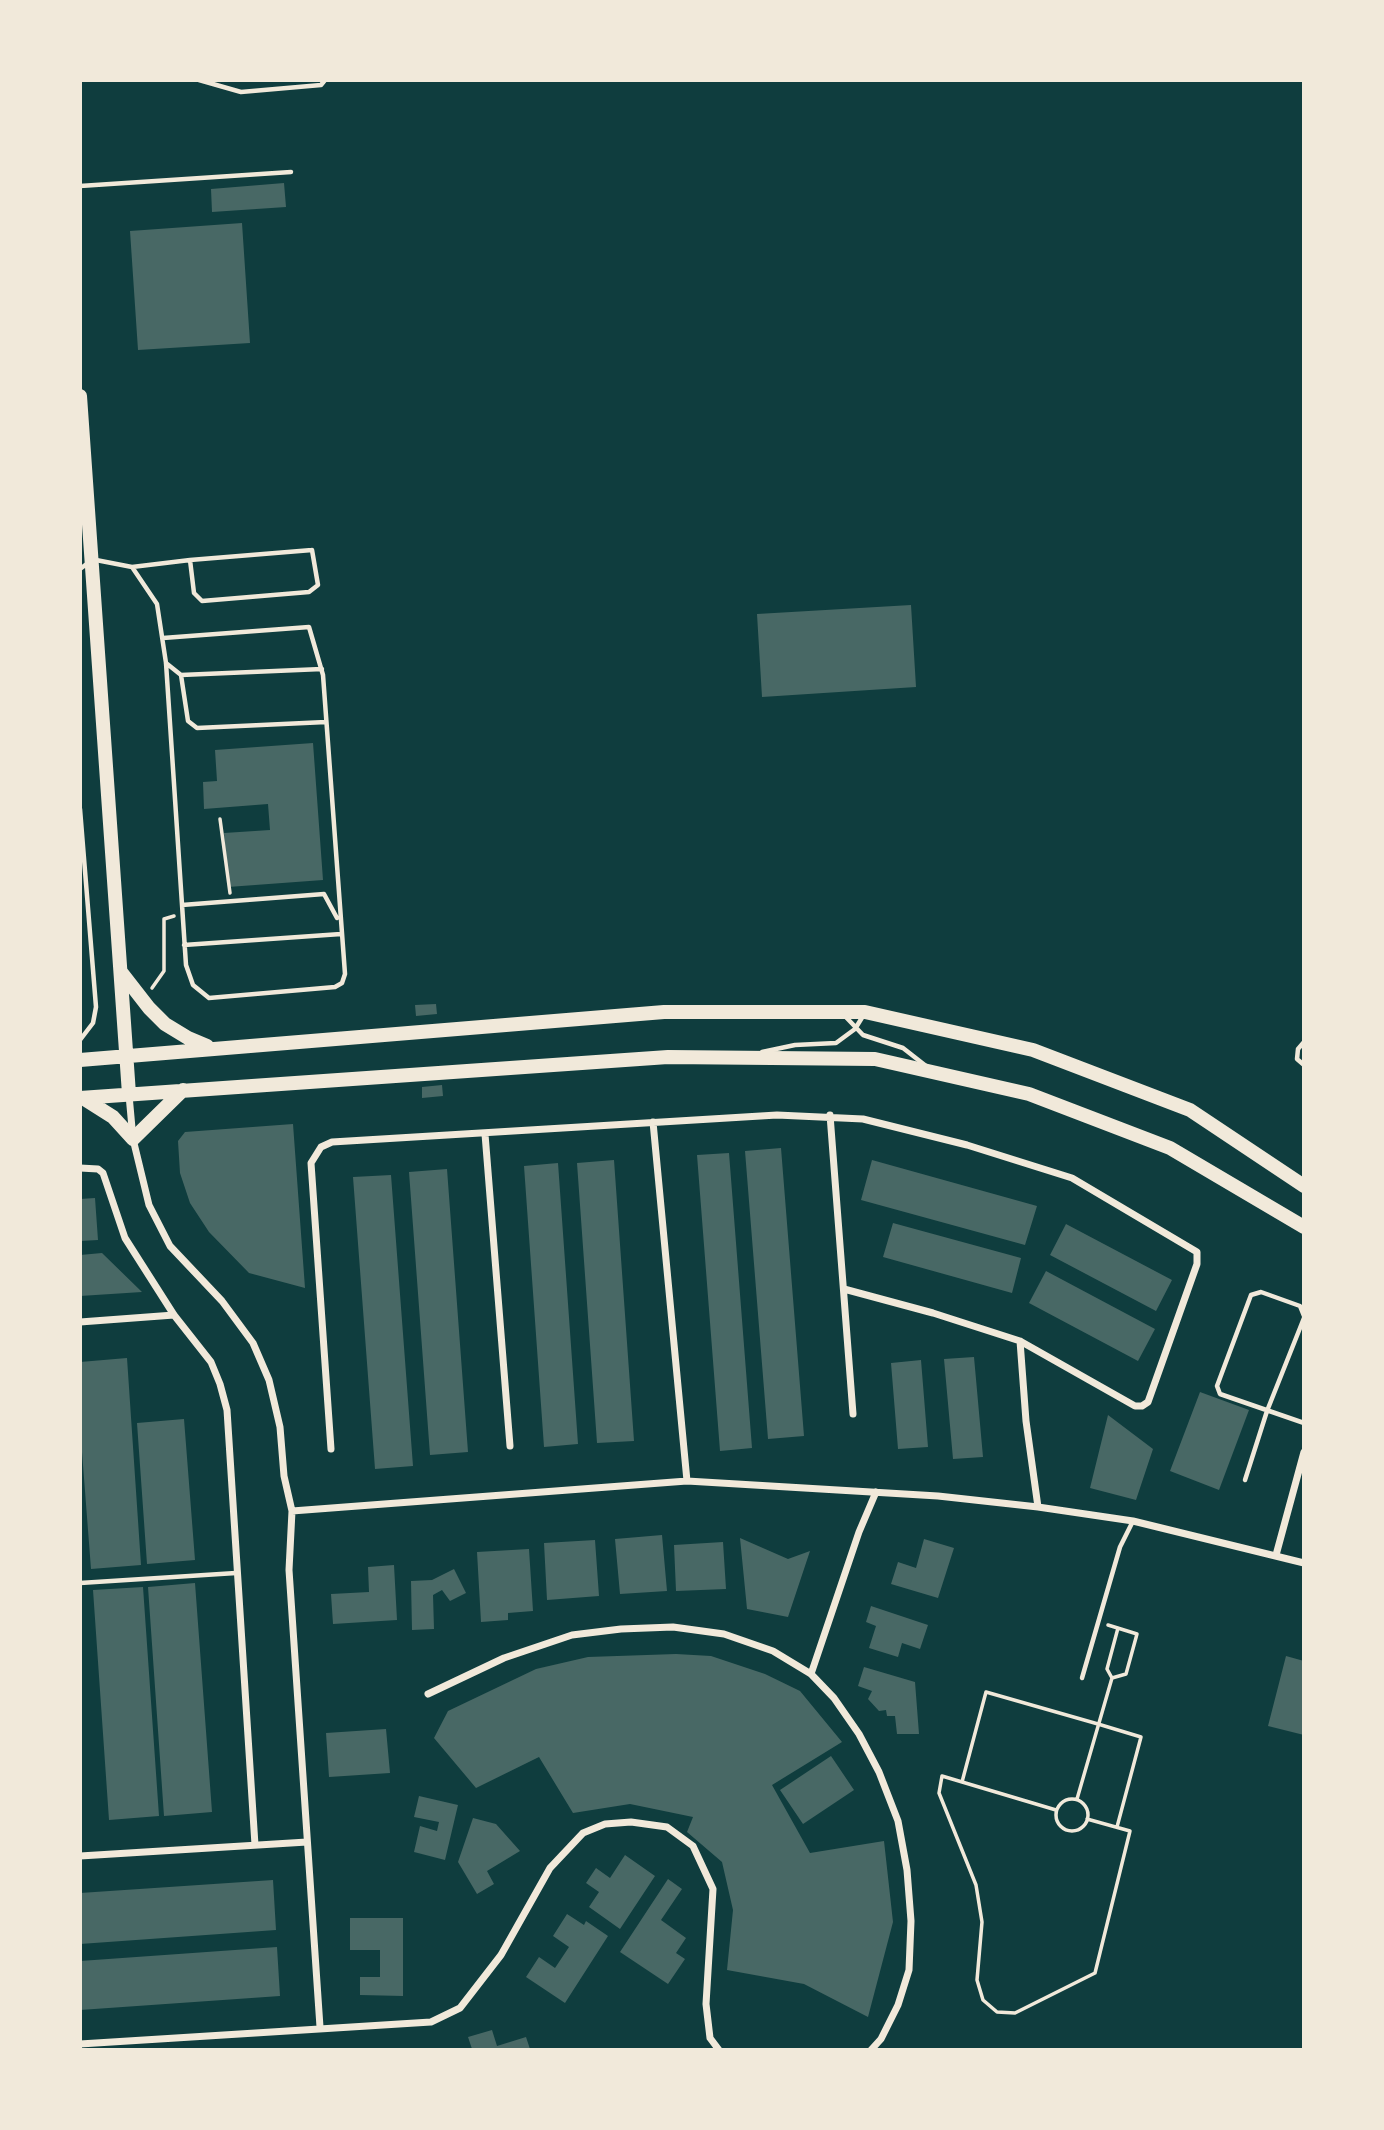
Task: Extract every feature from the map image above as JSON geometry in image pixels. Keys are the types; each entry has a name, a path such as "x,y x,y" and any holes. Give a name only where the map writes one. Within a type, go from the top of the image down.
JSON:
{"main road":[{"path":"80,396 129,1094"},
{"path":"120,970 165,1024 212,1048"},
{"path":"80,1060 664,1012 865,1012 1033,1050 1190,1110 1304,1186"},
{"path":"82,1098 668,1057 875,1059 929,1069 1029,1094 1170,1148 1304,1227"},
{"path":"82,1098 113,1117 133,1139 183,1090"}],"street":[{"path":"129,1094 133,1139 149,1205 170,1246 222,1301 253,1343 264,1368 280,1427 284,1476 292,1511 289,1570 320,2027"},
{"path":"331,1449 312,1163 321,1147 332,1142 777,1115 830,1115 863,1119 967,1145 1072,1178 1197,1252 1197,1264 1148,1402 1142,1406 1135,1406 1020,1341 933,1312 844,1289"},
{"path":"830,1115 853,1414"},
{"path":"653,1122 687,1481"},
{"path":"485,1134 510,1446"},
{"path":"80,1168 97,1168 103,1173 125,1238 174,1315 211,1362 227,1410 255,1845"},
{"path":"80,1322 174,1315"},
{"path":"1020,1341 1026,1421 1038,1507"},
{"path":"1276,1555 1304,1452"},
{"path":"292,1511 687,1481 876,1492 1038,1507 1133,1521 1304,1563"},
{"path":"811,1674 859,1532 876,1492"},
{"path":"428,1694 504,1658 572,1635 621,1629 673,1627 724,1634 773,1651 811,1674 834,1698 853,1725 879,1772 898,1821 907,1870 911,1921 909,1970 898,2005 881,2039 871,2049"},
{"path":"80,2044 431,2022 460,2008 501,1955 550,1868 583,1833 605,1824 631,1822 667,1827 693,1846 713,1889 706,2004 710,2038 719,2049"},
{"path":"80,1856 307,1842"}],"lane":[{"path":"199,80 242,92 321,85 325,80"},
{"path":"80,186 291,172"},
{"path":"80,569 93,560 132,567 190,560 312,550 318,585 309,592 202,601 194,593 190,560"},
{"path":"132,567 157,604 163,638 184,945 186,965 193,985 209,998 335,987 342,983 345,974 322,669 309,626 163,638"},
{"path":"166,663 181,675 322,669"},
{"path":"181,675 188,721 192,726 326,722"},
{"path":"80,809 96,1007 93,1023 80,1040"},
{"path":"182,905 324,894 339,922"},
{"path":"184,945 341,934"},
{"path":"842,1012 855,1028 875,1041 903,1048 929,1069"},
{"path":"749,1057 795,1045 836,1043 855,1028 865,1012"},
{"path":"1304,1042 1298,1049 1297,1059 1304,1065"},
{"path":"1245,1480 1267,1411 1304,1317 1300,1306 1261,1292 1251,1295 1218,1390 1267,1411 1304,1423"},
{"path":"1082,1678 1120,1547 1133,1521"},
{"path":"80,1583 236,1573"}],"path":[{"path":"220,819 226,879 232,901"},
{"path":"146,991 154,986 164,971 164,919 182,913"},
{"path":"1099,1622 1137,1634 1126,1674 1112,1678"},
{"path":"1077,1799 1112,1678 1107,1669 1118,1628"},
{"path":"962,1782 986,1692 1098,1724 1140,1737 1117,1827"},
{"path":"1056,1810 942,1776 939,1793 976,1885 982,1922 977,1980 983,2000 997,2012 1015,2012 1095,1973 1130,1830 1087,1819"},
{"path":"1077,1799 1084,1804 1087,1819 1082,1828 1066,1830 1056,1818 1056,1810 1062,1801 1077,1799"}],"building":[{"path":"284,183 286,207 212,212 211,189"},
{"path":"242,223 250,343 138,350 130,231"},
{"path":"911,605 916,687 762,697 757,614"},
{"path":"313,743 323,880 228,887 224,833 270,830 268,804 204,809 203,782 217,781 215,750"},
{"path":"436,1004 437,1014 416,1016 415,1005"},
{"path":"442,1085 443,1096 422,1098 422,1087"},
{"path":"293,1124 305,1288 249,1273 209,1232 190,1203 180,1173 178,1141 185,1132"},
{"path":"781,1148 804,1436 768,1439 745,1151"},
{"path":"729,1153 752,1448 720,1451 697,1155"},
{"path":"614,1160 634,1441 597,1443 577,1163"},
{"path":"872,1160 1037,1206 1025,1245 861,1200"},
{"path":"558,1163 578,1444 544,1447 524,1166"},
{"path":"447,1169 468,1452 430,1455 409,1172"},
{"path":"391,1175 413,1466 375,1469 353,1177"},
{"path":"95,1198 98,1240 80,1241 80,1199"},
{"path":"893,1223 1021,1258 1012,1293 883,1257"},
{"path":"1066,1224 1172,1280 1156,1311 1050,1255"},
{"path":"102,1253 142,1292 80,1296 80,1255"},
{"path":"1046,1271 1155,1329 1138,1361 1029,1303"},
{"path":"974,1357 983,1457 953,1459 944,1359"},
{"path":"127,1358 141,1565 91,1569 80,1426 80,1362"},
{"path":"921,1360 928,1447 898,1449 891,1363"},
{"path":"1200,1392 1249,1410 1219,1490 1170,1471"},
{"path":"1108,1415 1153,1449 1136,1500 1090,1488"},
{"path":"184,1419 195,1560 147,1564 137,1423"},
{"path":"662,1535 667,1591 620,1594 615,1539"},
{"path":"740,1538 788,1559 810,1551 788,1617 747,1609"},
{"path":"924,1539 954,1548 938,1598 891,1584 898,1562 916,1568"},
{"path":"595,1540 599,1596 547,1600 544,1543"},
{"path":"723,1542 726,1589 676,1591 674,1545"},
{"path":"529,1549 533,1611 508,1613 508,1620 481,1622 477,1552"},
{"path":"394,1565 397,1620 333,1624 331,1594 369,1592 368,1567"},
{"path":"454,1569 466,1593 450,1601 442,1590 433,1595 434,1629 412,1630 411,1581 432,1580"},
{"path":"195,1583 212,1812 164,1816 148,1587"},
{"path":"143,1587 159,1816 109,1820 93,1590"},
{"path":"871,1606 928,1625 920,1649 902,1643 898,1657 869,1648 876,1626 866,1622"},
{"path":"676,1654 711,1656 765,1674 800,1691 842,1742 772,1785 810,1853 884,1841 893,1922 868,2017 804,1984 727,1970 733,1910 722,1862 687,1832 693,1817 630,1804 573,1813 539,1757 476,1788 434,1738 448,1711 536,1669 588,1657"},
{"path":"1286,1656 1304,1661 1304,1735 1268,1726"},
{"path":"864,1667 915,1682 919,1734 897,1734 895,1716 887,1716 886,1710 879,1711 868,1699 872,1691 858,1686"},
{"path":"386,1729 390,1773 329,1777 326,1733"},
{"path":"831,1756 854,1790 803,1824 780,1790"},
{"path":"419,1796 458,1805 445,1860 414,1852 420,1826 437,1831 439,1822 414,1817"},
{"path":"473,1818 496,1824 520,1851 487,1871 494,1884 477,1894 458,1862"},
{"path":"625,1855 655,1876 620,1929 589,1907 599,1892 586,1883 596,1868 610,1878"},
{"path":"668,1879 682,1889 661,1920 686,1938 676,1953 685,1959 668,1984 620,1952"},
{"path":"273,1880 276,1930 80,1944 80,1893"},
{"path":"567,1914 584,1925 586,1921 608,1936 565,2003 526,1977 539,1957 555,1968 569,1947 553,1936"},
{"path":"350,1918 403,1918 403,1996 360,1995 360,1977 380,1977 380,1950 350,1950"},
{"path":"277,1947 280,1996 80,2010 80,1961"},
{"path":"492,2030 497,2046 526,2037 530,2049 472,2049 468,2037"}]}
